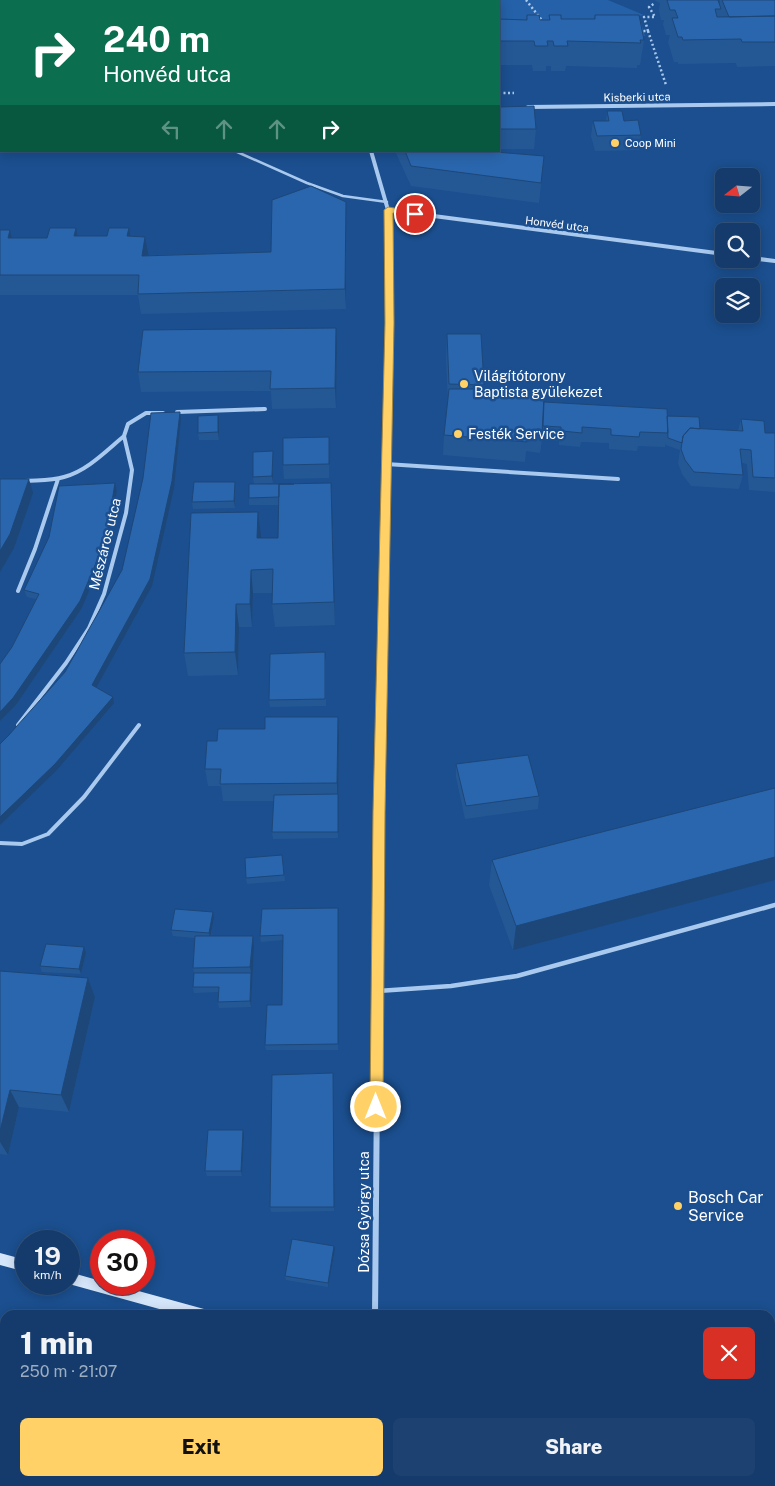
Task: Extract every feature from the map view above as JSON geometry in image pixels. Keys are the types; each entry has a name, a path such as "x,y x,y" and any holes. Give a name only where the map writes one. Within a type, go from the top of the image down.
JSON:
{"street":[{"name":"Kisberki utca","path":"518,107 775,104"},
{"name":"Dózsa György utca","path":"370,152 388,210 390,323 377,991 376,1310"},
{"name":"Honvéd utca","path":"388,210 715,253"},
{"path":"760,259 775,261"},
{"path":"0,1259 15,1263"},
{"path":"80,1281 186,1310"}],"lane":[{"path":"237,152 307,183 343,196 387,202"},
{"path":"176,412 265,409"},
{"path":"19,481 58,479 88,466 124,436 128,424 135,418 146,413 166,412"},
{"name":"Mészáros utca","path":"17,727 89,628 104,594 126,513 132,470 124,436"},
{"path":"386,464 618,479"},
{"path":"18,591 35,549 58,479"},
{"path":"0,843 22,844 48,834 84,797 139,725"},
{"path":"377,991 451,986 517,976 775,904"}],"path":[{"path":"526,0 544,23"},
{"path":"656,3 649,7 655,17 644,17 668,89"},
{"path":"634,31 648,31"}],"shaded area":[{"path":"500,0 608,0 644,15 639,16 645,36 500,37"}],"building":[{"path":"667,0 718,0 721,9 715,9 717,17 775,16 775,42 742,42 741,39 683,40 682,37 678,37 672,18 678,18 675,10 670,10"},
{"path":"722,0 775,0 775,16 729,17"},
{"path":"527,15 539,15 540,20 550,20 549,15 561,15 561,19 595,19 595,15 639,15 644,40 640,40 641,43 567,41 568,46 554,46 553,41 547,41 548,46 535,46 534,41 500,41 500,19 527,20"},
{"path":"534,106 536,129 500,129 500,107"},
{"path":"607,111 622,111 624,121 638,120 641,135 597,136 593,121 609,121"},
{"path":"405,152 495,152 544,156 541,183 411,166"},
{"path":"311,186 346,202 345,289 138,294 139,275 0,275 0,230 10,230 8,238 47,238 50,228 76,228 74,236 107,236 109,228 129,228 127,236 145,237 142,256 271,252 272,200"},
{"path":"336,328 335,388 270,389 271,371 138,372 143,330"},
{"path":"447,334 481,334 484,385 449,384"},
{"path":"449,389 484,389 544,396 542,433 527,432 527,442 444,435"},
{"path":"544,402 667,409 668,433 640,432 639,437 611,435 611,429 582,427 582,433 561,431 561,427 543,426"},
{"path":"180,412 172,481 150,579 92,685 113,697 55,764 0,817 0,744 65,672 122,570 143,478 151,413"},
{"path":"218,415 218,432 198,433 198,416"},
{"path":"667,416 699,417 700,429 690,428 683,436 682,443 668,438"},
{"path":"741,419 764,421 765,433 775,433 775,478 753,477 751,450 740,449 743,475 694,472 685,460 681,449 683,436 690,428 743,431"},
{"path":"329,437 329,464 283,465 283,438"},
{"path":"273,451 272,476 253,477 253,452"},
{"path":"0,479 29,479 10,534 0,551"},
{"path":"194,482 235,482 234,501 192,502"},
{"path":"115,483 106,539 80,601 13,698 0,712 0,664 12,647 39,594 24,590 49,537 59,486"},
{"path":"331,483 334,602 272,604 273,569 251,570 250,604 236,604 235,652 184,653 191,513 258,512 257,538 278,538 279,484"},
{"path":"249,484 279,484 279,497 249,498"},
{"path":"325,652 325,699 269,700 270,654"},
{"path":"265,717 338,717 337,783 220,784 221,769 205,769 207,741 217,741 218,729 265,729"},
{"path":"528,755 539,796 466,806 456,764"},
{"path":"775,788 775,857 516,926 492,860"},
{"path":"338,794 338,832 272,832 274,795"},
{"path":"282,855 284,875 246,878 245,858"},
{"path":"338,908 338,1044 265,1045 267,1005 282,1005 283,935 260,936 262,909"},
{"path":"175,909 213,912 209,933 171,930"},
{"path":"195,936 253,936 250,967 193,968"},
{"path":"46,944 84,947 79,969 40,966"},
{"path":"0,971 88,978 61,1095 10,1090 0,1131"},
{"path":"194,973 251,973 250,1001 218,1002 219,987 193,987"},
{"path":"333,1073 334,1207 270,1207 272,1075"},
{"path":"208,1130 243,1130 241,1171 205,1171"},
{"path":"292,1239 334,1246 328,1283 285,1276"}],"place":[{"name":"Coop Mini","path":"615,143"},
{"name":"Világítótorony Baptista gyülekezet","path":"464,384"},
{"name":"Festék Service","path":"458,434"},
{"name":"Bosch Car Service","path":"678,1206"}],"route":[{"path":"376,1107 379,812 390,323 388,210 415,214"}]}
